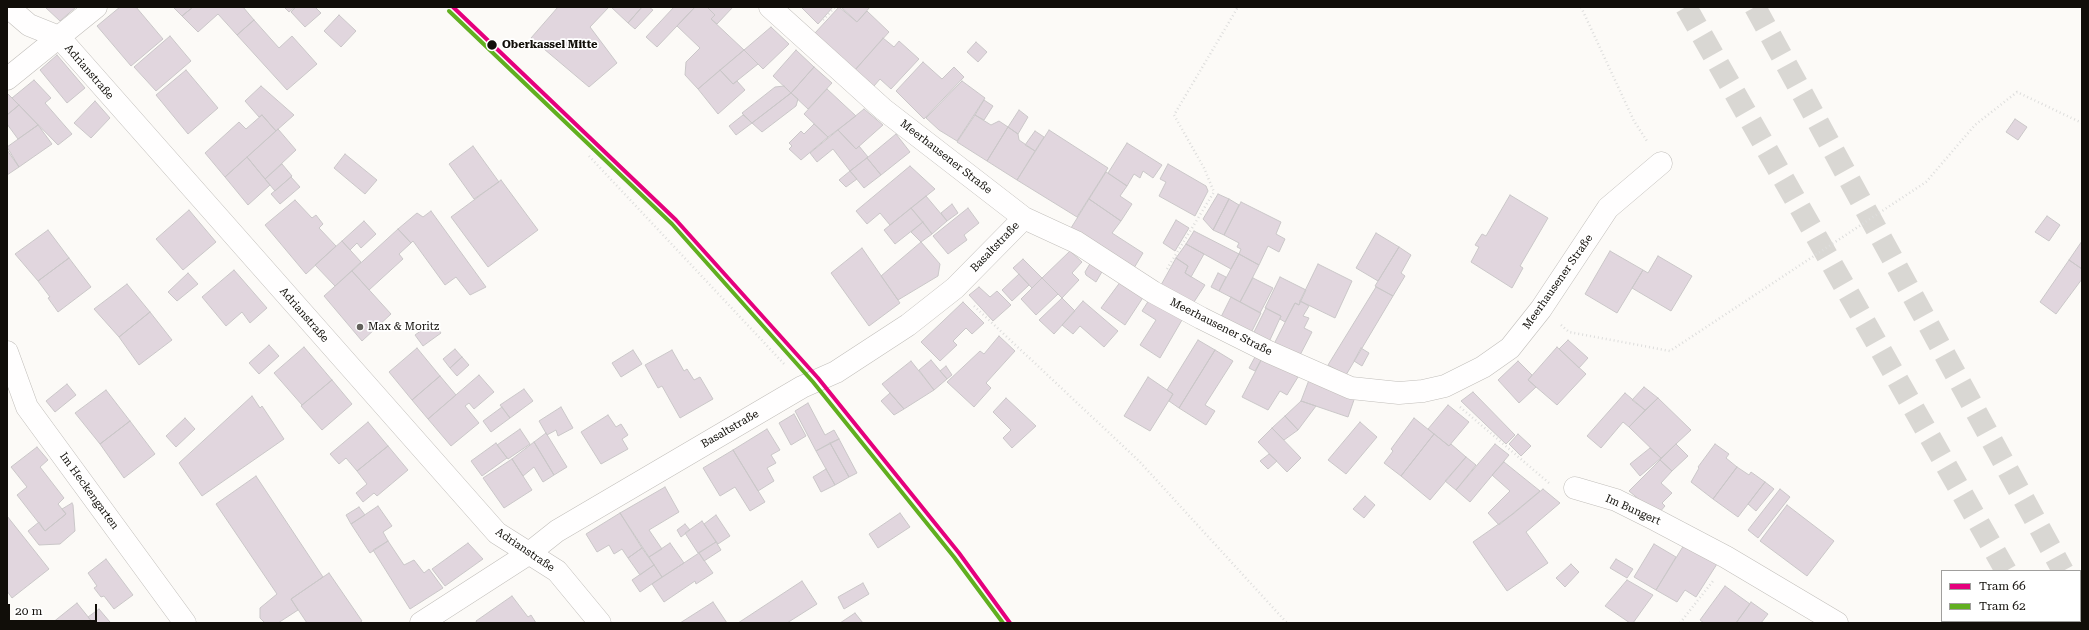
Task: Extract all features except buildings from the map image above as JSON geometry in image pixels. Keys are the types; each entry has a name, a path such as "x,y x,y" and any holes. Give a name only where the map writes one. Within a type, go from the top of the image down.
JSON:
{"street":[{"name":"Adrianstraße","path":"8,7 29,24 59,37 497,533 557,571 600,623"},
{"path":"7,79 96,7"},
{"name":"Meerhausener Straße","path":"770,7 883,109 1024,218 1076,242 1154,292 1201,318 1269,352 1351,388 1399,393 1423,391 1445,386 1483,367 1510,348 1541,309 1608,208 1661,163"},
{"name":"Basaltstraße","path":"420,623 528,554 558,531 802,387 836,372 908,325 955,288 1024,218"},
{"name":"Im Heckengarten","path":"7,352 27,407 185,623"},
{"name":"Im Bungert","path":"1575,488 1616,500 1726,556 1829,618"}],"path":[{"path":"1154,292 1214,192 1204,168 1174,115 1195,82 1238,7"},
{"path":"1582,7 1634,121 1661,163"},
{"path":"1541,309 1569,332 1670,351 1926,182 1975,125 2017,92 2082,123"},
{"path":"589,156 778,356 802,387"},
{"path":"955,288 1139,461 1286,623"},
{"path":"1445,386 1454,402 1550,484 1575,488"},
{"path":"1680,623 1716,578 1726,556"}],"tunnel":[{"path":"1686,7 2005,570"},
{"path":"1755,7 2062,570"}],"tram line":[{"name":"66","path":"453,7 676,220 818,378 959,553 1010,623"},
{"name":"62","path":"449,11 672,224 813,382 954,557 1003,623"}],"place":[{"name":"Oberkassel Mitte","path":"492,45"},
{"name":"Max & Moritz","path":"360,327"}]}
